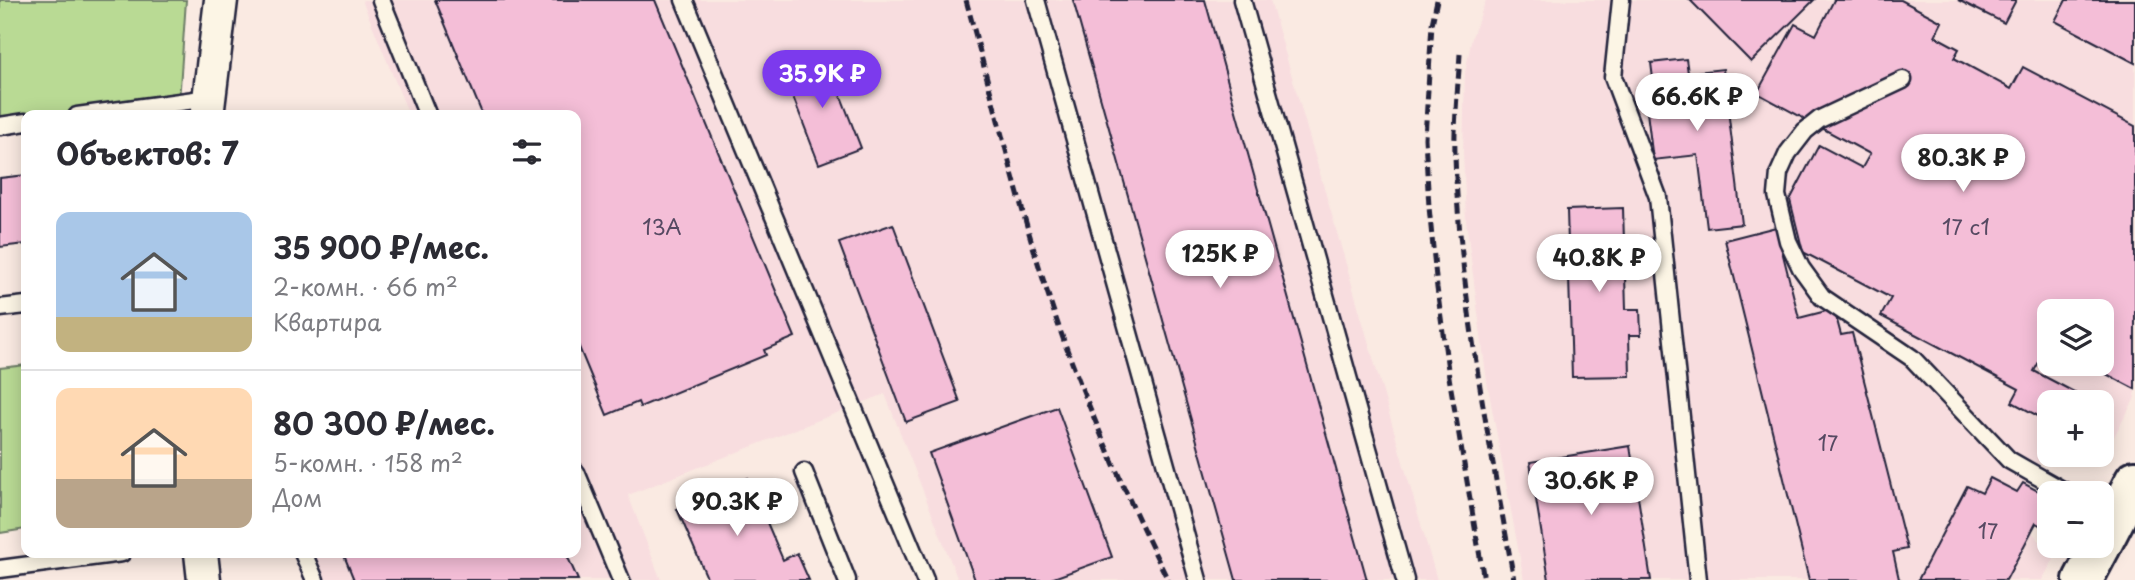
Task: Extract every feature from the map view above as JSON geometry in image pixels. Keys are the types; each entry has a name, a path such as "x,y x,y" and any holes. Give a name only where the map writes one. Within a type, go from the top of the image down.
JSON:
{"street":[{"path":"208,107 221,0"},
{"path":"2114,515 2135,480"},
{"path":"202,558 204,580"},
{"path":"2083,580 2093,558"}],"lane":[{"path":"381,0 426,110"},
{"path":"684,0 925,580"},
{"path":"1036,0 1198,580"},
{"path":"1242,0 1405,580"},
{"path":"1621,0 1613,78 1658,197 1699,580"},
{"path":"1903,80 1820,119 1805,131 1788,153 1779,173 1777,195 1788,241 1801,268 1822,297 1912,358 2010,460 2046,481"},
{"path":"164,110 208,107"},
{"path":"0,125 21,123"},
{"path":"0,308 21,306"},
{"path":"804,472 847,580"},
{"path":"581,483 621,580"},
{"path":"0,569 84,558"},
{"path":"305,558 315,580"}],"shaded area":[{"path":"362,0 1270,0 1437,580 958,580 885,394 628,495 661,580 316,580 306,558 581,558 581,110 407,110"},
{"path":"1486,0 2135,0 2135,398 2114,436 2114,390 2037,390 2037,467 2028,486 2037,490 2037,524 2032,532 2037,538 2037,558 2054,559 2042,580 1524,580 1487,382 1466,221 1463,152 1465,73 1472,37"}],"green space":[{"path":"0,0 186,0 179,102 116,110 21,110 21,118 0,126"},
{"path":"21,366 21,530 0,533 0,368"}],"building":[{"path":"435,0 655,0 795,337 764,350 766,355 640,407 638,402 607,415 581,352 581,110 481,110"},
{"path":"1073,0 1205,0 1367,580 1236,580"},
{"path":"1690,0 1814,0 1751,62"},
{"path":"1834,0 1901,0 1942,22 1935,36 1959,49 1954,58 2011,89 2023,67 2135,126 2135,389 2110,376 2114,376 2114,299 2037,299 2037,366 2034,371 2037,376 2044,376 2070,390 2037,390 2037,416 2012,402 2019,389 1881,316 1891,298 1803,252 1790,200 1819,145 1862,168 1870,154 1757,93 1795,24 1816,35"},
{"path":"1958,0 2016,0 2004,23"},
{"path":"2066,0 2135,0 2135,63 2055,21"},
{"path":"825,55 861,148 819,164 783,71"},
{"path":"1686,59 1688,73 1723,69 1742,224 1707,228 1698,155 1653,160 1647,112 1657,110 1651,63"},
{"path":"21,176 21,245 0,247 0,178"},
{"path":"1623,208 1626,309 1640,309 1641,335 1629,335 1630,376 1572,377 1567,210"},
{"path":"893,224 960,402 906,422 839,243"},
{"path":"1776,227 1799,318 1834,309 1841,335 1852,333 1907,549 1893,552 1899,579 1902,580 1809,580 1725,240"},
{"path":"1057,407 1112,557 1048,580 975,580 929,453"},
{"path":"1630,446 1651,580 1549,580 1530,462"},
{"path":"748,478 783,560 797,553 809,580 708,580 677,509"},
{"path":"1990,478 2017,492 2023,483 2037,490 2037,524 2006,580 1918,580 1967,486 1982,493"},
{"path":"345,558 568,558 578,580 354,580"}],"railway":[{"path":"966,0 1026,222 1053,309 1103,438 1168,580"},
{"path":"1437,0 1432,24 1425,138 1429,207 1449,377 1484,580"},
{"path":"1460,54 1455,155 1463,262 1477,368 1514,580"}]}
